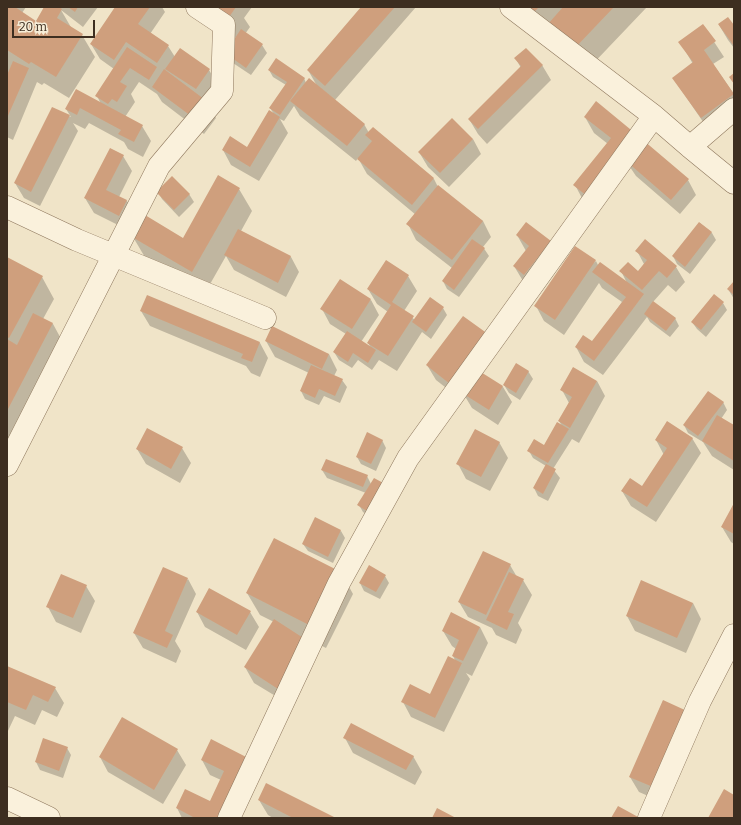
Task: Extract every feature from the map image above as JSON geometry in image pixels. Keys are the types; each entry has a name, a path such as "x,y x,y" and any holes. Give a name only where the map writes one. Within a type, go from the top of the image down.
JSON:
{"street":[{"path":"7,465 159,166 222,91 224,24 197,7"},
{"path":"511,7 654,116 734,183"},
{"path":"690,147 734,110"},
{"path":"229,818 339,583 408,458 654,116"},
{"path":"7,207 77,240 265,318"},
{"path":"649,818 700,701 734,635"},
{"path":"7,798 49,818"}],"building":[{"path":"7,7 15,7 36,21 44,7 59,7 62,9 57,18 83,34 56,77 31,62 29,64 7,50"},
{"path":"68,7 78,7 75,12"},
{"path":"115,7 150,7 138,24 169,45 157,63 126,42 114,60 90,44"},
{"path":"210,7 236,7 227,20"},
{"path":"361,7 395,7 325,86 307,70"},
{"path":"525,7 539,7 532,14"},
{"path":"563,7 614,7 574,49 548,24"},
{"path":"728,17 734,25 734,46 718,24"},
{"path":"703,24 716,41 704,50 734,94 701,118 672,78 693,62 678,42"},
{"path":"241,29 263,44 246,68 225,53"},
{"path":"127,47 157,67 149,80 130,68 120,82 127,86 117,102 112,99 108,104 95,96"},
{"path":"180,48 210,69 196,89 165,69"},
{"path":"526,48 543,65 478,129 468,119 521,66 514,58"},
{"path":"276,58 305,78 280,115 269,108 287,82 268,70"},
{"path":"13,61 29,68 7,118 7,75"},
{"path":"164,69 208,102 195,119 152,87"},
{"path":"734,73 734,84 729,77"},
{"path":"309,78 365,124 347,146 290,101"},
{"path":"76,89 143,125 134,142 118,134 121,130 80,108 77,115 65,109"},
{"path":"596,101 636,134 587,196 573,185 611,138 584,117"},
{"path":"52,107 70,115 31,192 14,183"},
{"path":"269,110 280,117 250,167 222,150 230,136 247,147"},
{"path":"452,118 473,139 440,173 418,152"},
{"path":"373,127 434,178 412,205 357,159 372,141 365,135"},
{"path":"643,140 689,179 671,200 626,161"},
{"path":"110,148 124,155 106,190 127,200 119,216 84,198"},
{"path":"218,175 240,188 192,272 132,237 145,215 183,238"},
{"path":"172,176 190,194 174,210 156,192"},
{"path":"438,185 483,221 452,260 406,224"},
{"path":"526,222 551,241 524,275 513,266 529,246 516,235"},
{"path":"699,222 712,232 685,267 672,256"},
{"path":"238,229 291,256 278,283 224,255"},
{"path":"472,239 485,248 454,290 442,281"},
{"path":"645,239 677,266 667,278 659,271 642,290 619,271 628,262 638,271 647,260 635,251"},
{"path":"575,246 596,260 555,320 534,306"},
{"path":"7,257 43,276 9,338 7,337"},
{"path":"386,260 409,275 392,302 414,316 388,356 367,343 391,305 367,289"},
{"path":"600,262 644,294 594,361 575,347 583,335 592,341 626,297 592,272"},
{"path":"340,279 371,299 352,329 320,309"},
{"path":"734,281 734,295 727,289"},
{"path":"714,294 724,302 701,330 691,322"},
{"path":"147,295 260,342 252,362 241,358 243,354 140,311"},
{"path":"430,297 444,307 426,332 412,322"},
{"path":"653,301 676,318 666,331 644,314"},
{"path":"33,313 53,323 7,411 7,339 17,345"},
{"path":"463,316 488,334 450,384 426,365"},
{"path":"272,326 329,354 322,369 265,341"},
{"path":"347,331 376,350 368,363 353,353 348,362 333,352"},
{"path":"516,363 529,371 516,393 503,385"},
{"path":"311,365 343,379 335,396 319,389 315,398 300,391"},
{"path":"573,367 597,381 570,428 558,421 572,397 560,390"},
{"path":"476,369 503,386 489,410 462,393"},
{"path":"708,391 724,402 698,436 683,425"},
{"path":"717,415 734,425 734,461 702,441"},
{"path":"667,421 693,438 647,507 621,491 630,478 642,486 667,448 655,440"},
{"path":"557,422 569,429 548,463 527,451 534,439 544,445"},
{"path":"147,428 183,447 171,469 136,449"},
{"path":"475,429 500,442 481,477 456,464"},
{"path":"367,432 383,440 371,464 356,457"},
{"path":"326,459 368,475 363,487 321,470"},
{"path":"546,464 556,469 543,494 533,488"},
{"path":"374,478 387,485 370,513 357,505"},
{"path":"734,503 734,534 721,527"},
{"path":"315,517 341,530 328,557 302,544"},
{"path":"274,538 341,572 313,627 246,593"},
{"path":"483,551 511,564 486,615 458,602"},
{"path":"369,565 386,575 376,592 359,583"},
{"path":"163,567 188,578 165,631 173,635 167,648 133,633"},
{"path":"509,572 524,579 508,612 514,614 507,630 486,620"},
{"path":"61,574 87,585 73,618 46,607"},
{"path":"641,580 693,603 677,638 626,616"},
{"path":"209,588 251,611 237,635 196,612"},
{"path":"451,612 480,627 463,661 452,656 459,640 442,631"},
{"path":"274,619 308,641 278,689 244,667"},
{"path":"448,656 462,663 435,718 401,702 410,684 430,694"},
{"path":"7,666 56,687 48,702 33,695 26,710 7,702"},
{"path":"663,700 687,711 653,787 629,777"},
{"path":"122,717 178,749 154,790 99,757"},
{"path":"351,723 414,756 406,770 343,738"},
{"path":"43,738 68,747 59,771 35,762"},
{"path":"211,739 250,759 220,818 195,818 176,808 185,789 210,801 224,771 201,760"},
{"path":"266,783 336,818 293,818 258,800"},
{"path":"724,789 734,795 734,818 708,818"},
{"path":"618,806 640,818 611,818"},
{"path":"437,808 456,818 432,818"}]}
